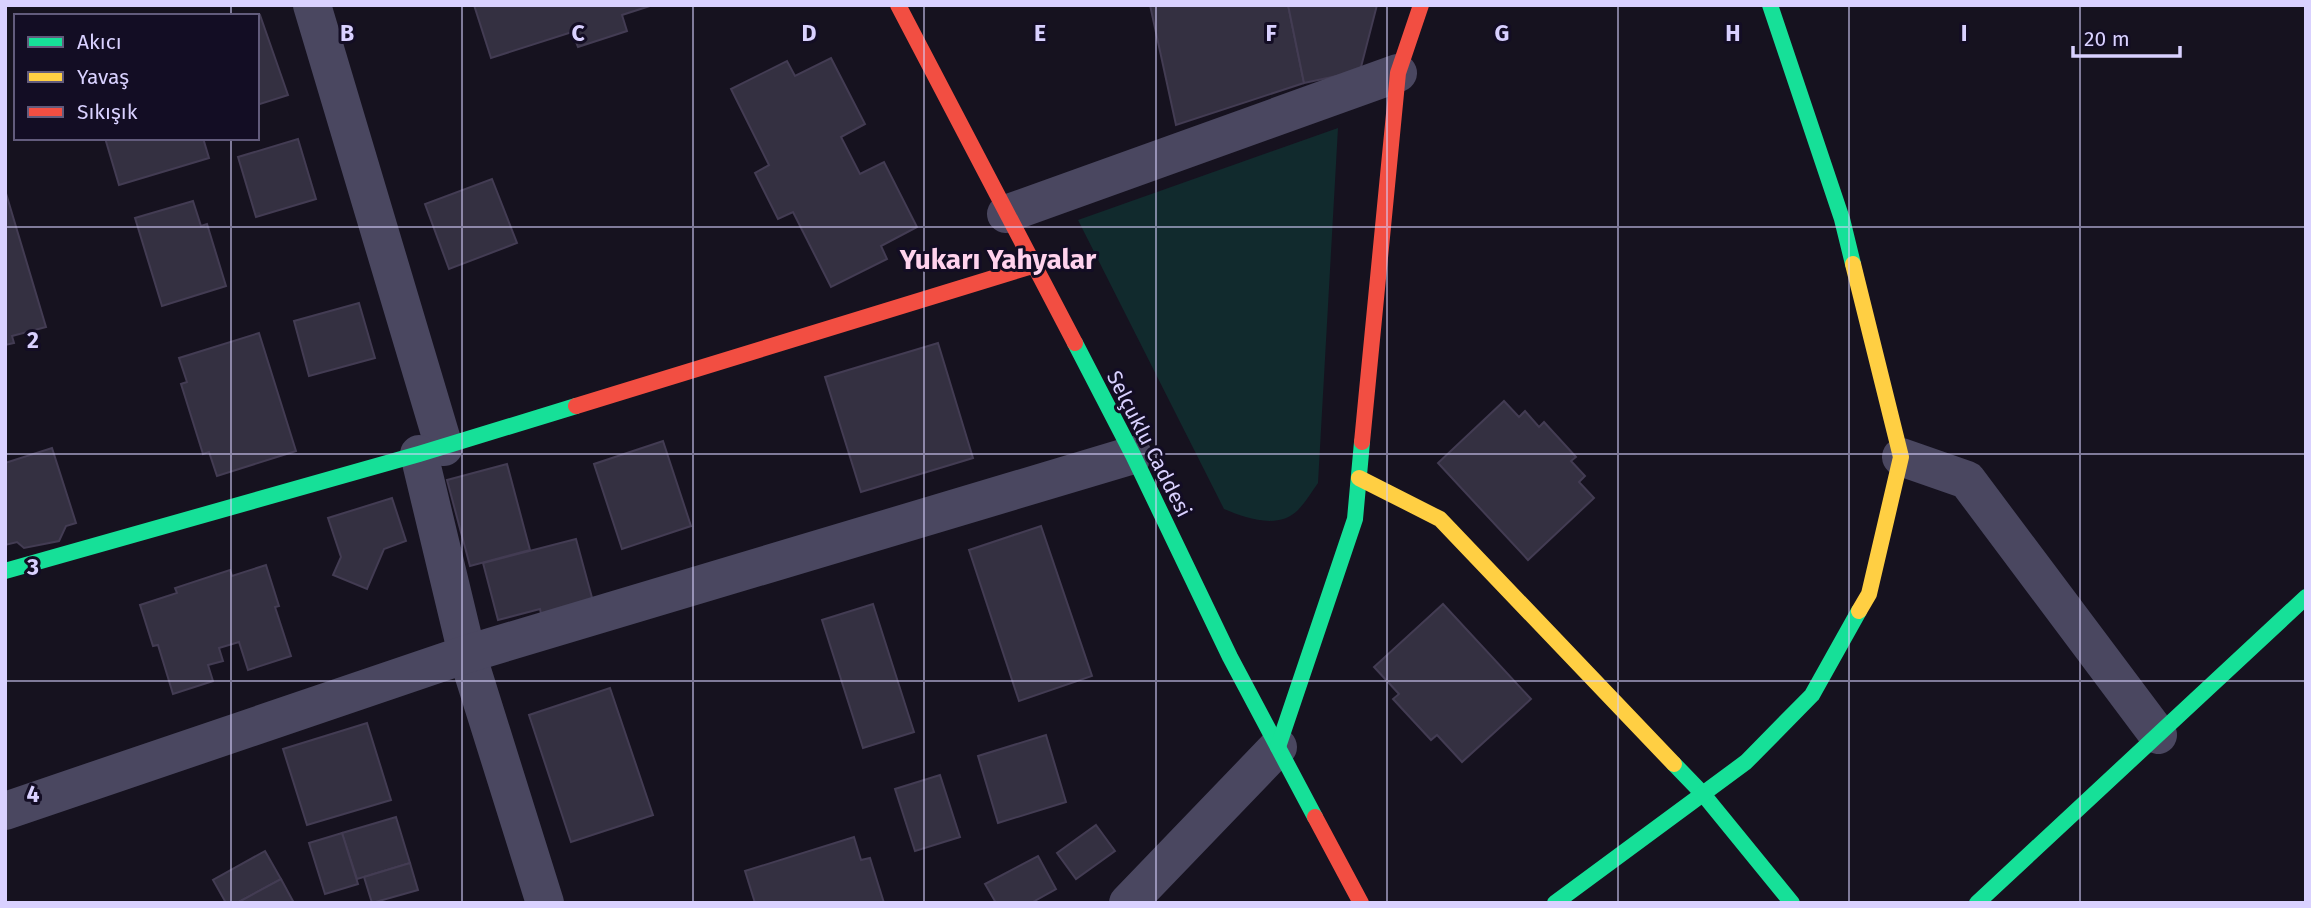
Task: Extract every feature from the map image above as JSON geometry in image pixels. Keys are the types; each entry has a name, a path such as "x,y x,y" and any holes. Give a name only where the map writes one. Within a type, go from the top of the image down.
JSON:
{"street":[{"path":"312,5 431,450 467,654 545,903"},
{"name":"Selçuklu Caddesi","path":"898,5 1133,455 1230,657 1361,903"},
{"path":"1128,903 1278,747 1355,519 1398,73 1421,5"},
{"path":"1555,903 1746,762 1812,695 1869,594 1901,457 1843,219 1770,5"},
{"path":"1006,214 1398,73"},
{"path":"5,571 431,450 1032,266"},
{"path":"5,811 467,654 1133,455"},
{"path":"1901,457 1967,480 2158,735"},
{"path":"1359,478 1440,519 1703,794 1792,903"},
{"path":"1978,903 2306,597"}],"green space":[{"path":"1338,128 1318,483 1301,507 1290,516 1272,521 1252,519 1224,509 1078,220"}],"building":[{"path":"474,5 653,5 622,15 627,31 578,47 572,32 491,58"},
{"path":"1150,5 1288,5 1304,83 1176,125"},
{"path":"1288,5 1377,5 1360,71 1304,83"},
{"path":"259,15 288,95 259,104"},
{"path":"831,58 865,124 841,137 860,174 884,162 917,227 881,246 887,259 831,287 793,212 778,219 755,173 769,165 731,89 787,61 795,76"},
{"path":"298,139 316,199 256,217 238,157"},
{"path":"106,140 204,140 209,158 119,185"},
{"path":"492,179 517,243 449,269 425,204"},
{"path":"5,190 46,327 12,336 14,343 5,345"},
{"path":"193,201 201,226 207,224 226,286 162,306 135,218"},
{"path":"359,303 375,358 309,376 294,321"},
{"path":"259,333 296,451 217,476 209,452 203,454 181,384 187,382 179,358"},
{"path":"938,343 973,458 861,492 825,377"},
{"path":"1504,401 1519,417 1525,411 1539,427 1544,422 1576,457 1571,461 1585,476 1579,482 1594,498 1528,560 1438,463"},
{"path":"663,441 691,526 622,549 594,464"},
{"path":"52,448 76,523 66,526 59,541 24,548 17,542 5,545 5,463"},
{"path":"507,464 530,550 470,566 447,480"},
{"path":"392,498 406,541 384,549 367,589 333,575 341,557 328,518"},
{"path":"1041,526 1092,676 1019,701 969,550"},
{"path":"576,539 594,605 542,618 540,609 498,620 483,563"},
{"path":"266,565 279,606 275,607 291,656 248,670 239,642 219,648 223,661 208,665 213,681 173,694 158,645 153,646 140,605 177,593 175,588 230,570 232,576"},
{"path":"873,604 914,732 863,748 822,620"},
{"path":"1443,604 1531,699 1462,762 1437,735 1431,740 1393,699 1399,694 1374,667"},
{"path":"610,688 653,815 571,842 529,715"},
{"path":"367,723 391,800 307,825 283,749"},
{"path":"1046,735 1066,802 998,823 978,756"},
{"path":"940,775 960,837 915,851 895,789"},
{"path":"396,817 410,863 357,879 342,833"},
{"path":"1096,825 1115,851 1076,879 1057,853"},
{"path":"342,833 358,884 325,894 309,843"},
{"path":"854,837 861,860 870,858 884,903 755,903 745,871"},
{"path":"265,851 281,879 237,903 226,903 213,880"},
{"path":"1038,856 1056,889 1031,903 996,903 985,884"},
{"path":"410,863 418,890 372,903 364,877"},
{"path":"281,879 294,903 237,903"}],"traffic: fast":[{"path":"1770,5 1842,219 1853,264"},
{"path":"1075,343 1133,455 1230,657 1315,817"},
{"path":"5,571 419,454 576,406"},
{"path":"1278,747 1355,519 1362,442"},
{"path":"1977,903 2306,597"},
{"path":"1555,903 1746,762 1812,695 1859,611"},
{"path":"1674,764 1703,794 1792,903"}],"traffic: slow":[{"path":"1853,264 1901,457 1869,594 1859,611"},
{"path":"1359,478 1440,519 1674,764"}],"traffic: jam":[{"path":"898,5 1075,343"},
{"path":"1362,442 1398,73 1421,5"},
{"path":"576,406 1032,266"},
{"path":"1315,817 1361,903"}],"district":[{"name":"Yukarı Yahyalar","path":"998,259"}]}
